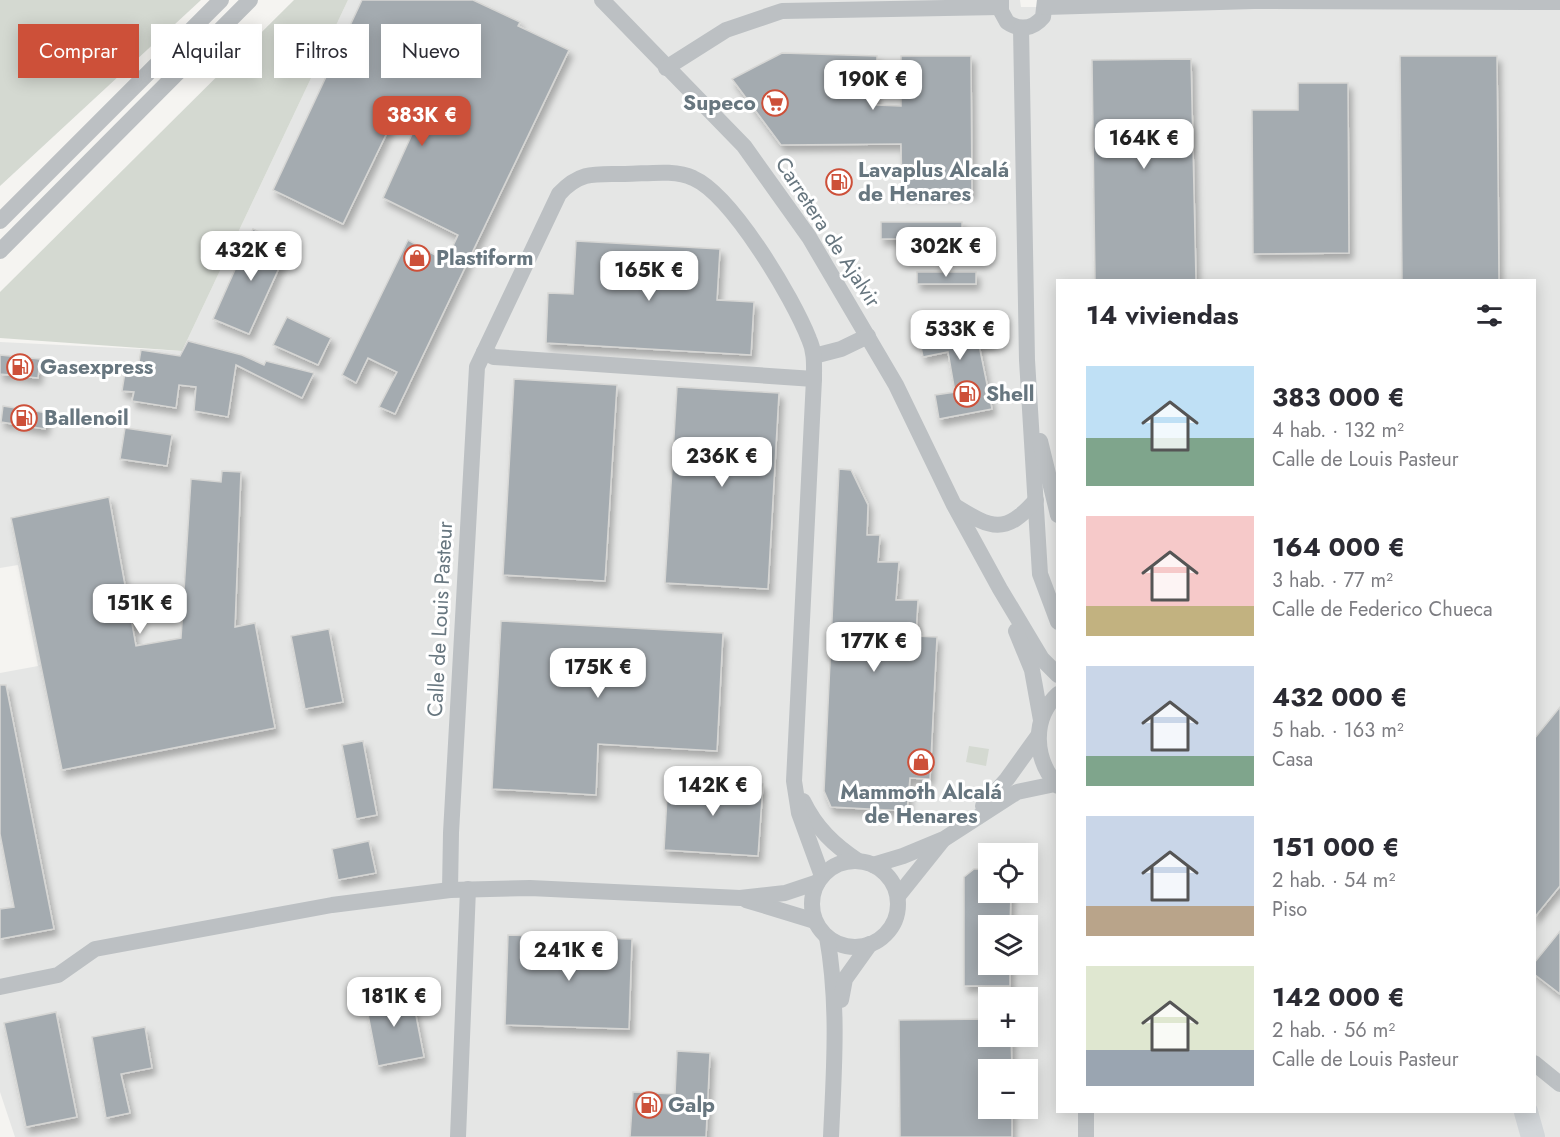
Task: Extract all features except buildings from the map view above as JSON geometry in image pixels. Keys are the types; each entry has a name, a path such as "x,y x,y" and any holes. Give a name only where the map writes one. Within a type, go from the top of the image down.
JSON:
{"highway":[{"path":"1526,1113 1533,1137"}],"street":[{"path":"0,221 221,0"},
{"path":"0,251 250,0"},
{"name":"Carretera de Ajalvir","path":"602,0 744,146 809,237 896,385 954,505 1000,589 1042,659 1056,673"},
{"path":"666,68 726,30 782,11 1001,4 1007,22 1021,28 1038,22 1045,4 1560,2"},
{"path":"1021,28 1027,360 1040,574 1056,617"},
{"name":"Calle de Louis Pasteur","path":"450,890 475,382 484,352 559,194 570,182 581,176 597,174 674,174 691,177 709,187 727,204 791,303 810,339 814,356 814,379 794,781 799,813 820,879"},
{"path":"814,356 841,349 868,336"},
{"path":"484,352 494,357 814,379"},
{"path":"1031,405 1056,507"},
{"path":"954,505 976,519 991,524 1005,525 1020,518 1036,500"},
{"name":"Carretera de Ajalvir","path":"1000,589 1032,670 1042,762 1056,785"},
{"path":"972,818 1007,779 1040,728 1051,700 1056,696"},
{"name":"Calle de Louis Pasteur","path":"794,781 815,823 835,845 866,863"},
{"path":"898,896 944,839 972,818 1017,792 1056,785"},
{"path":"831,1137 836,1027 832,966 827,937 815,921 812,894 820,879 832,867 845,861 866,863 903,856 944,839"},
{"path":"827,937 848,946 870,944 883,937 892,926 898,911 898,896 893,883 885,872 866,863"},
{"path":"0,987 58,975 95,949 332,905 450,890 530,888 740,898 785,893 820,879"},
{"path":"459,1137 468,890"},
{"path":"740,898 815,921"},
{"path":"836,1027 845,979 870,944"},
{"path":"1536,1065 1560,1084"},
{"path":"1086,1113 1086,1137"},
{"path":"832,1115 842,1137"}],"shaded area":[{"path":"0,0 201,0 175,24 151,24 151,46 139,57 139,24 18,24 18,78 117,78 0,186"},
{"path":"294,0 348,0 337,24 274,24 274,78 311,78 182,351 0,338 0,292 215,78 262,78 262,32"},
{"path":"348,0 1020,0 1021,7 1560,2 1560,1137 15,1137 0,1092 0,673 38,666 18,565 0,568 0,342 182,351 311,78 369,78 369,24 337,24"},
{"path":"969,746 989,749 986,766 966,762"}],"place":[{"name":"Supeco","path":"775,103"},
{"name":"Lavaplus Alcalá de Henares","path":"839,182"},
{"name":"Plastiform","path":"417,258"},
{"name":"Gasexpress","path":"20,367"},
{"name":"Shell","path":"967,394"},
{"name":"Ballenoil","path":"24,418"},
{"name":"Mammoth Alcalá de Henares","path":"921,762"},
{"name":"Galp","path":"649,1105"}]}
